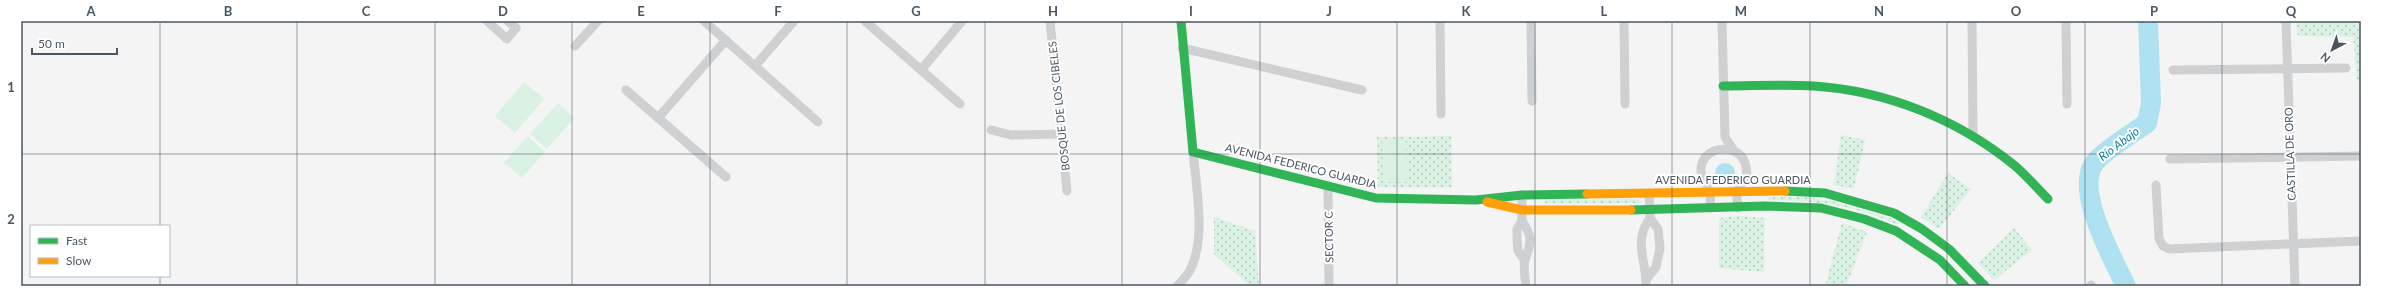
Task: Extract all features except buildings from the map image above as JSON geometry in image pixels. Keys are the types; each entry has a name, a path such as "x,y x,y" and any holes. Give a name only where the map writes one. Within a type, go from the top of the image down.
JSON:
{"street":[{"path":"487,21 507,39 516,28 508,21"},
{"path":"575,46 598,21"},
{"path":"704,21 818,122"},
{"path":"755,66 794,21"},
{"path":"865,21 960,104"},
{"path":"921,70 962,21"},
{"name":"BOSQUE DE LOS CIBELES","path":"1050,21 1067,191"},
{"path":"1177,286 1189,272 1198,246 1198,211 1190,106 1182,48 1181,21"},
{"path":"1440,21 1441,114"},
{"path":"1531,21 1532,101"},
{"path":"1624,21 1625,104"},
{"path":"1722,21 1724,137 1734,151"},
{"path":"1972,21 1973,136"},
{"path":"2066,21 2067,104"},
{"name":"CASTILLA DE ORO","path":"2286,21 2286,70 2295,286"},
{"path":"658,118 726,40"},
{"path":"1182,48 1362,90"},
{"path":"2173,70 2286,70 2346,68"},
{"path":"1723,86 1826,87 1897,100 1926,111 1973,136 2014,165 2048,199"},
{"path":"626,90 726,177"},
{"path":"991,130 1011,135 1061,134"},
{"path":"1710,208 1710,192 1703,181 1701,167 1705,158 1714,150 1724,137"},
{"path":"1714,150 1724,148 1734,151 1741,156 1746,166 1744,182 1737,192 1738,208"},
{"name":"AVENIDA FEDERICO GUARDIA","path":"1193,152 1376,198 1476,200 1522,195 1737,192 1777,190 1825,193 1894,213 1922,229 1949,249 1985,286"},
{"path":"2170,159 2361,156"},
{"path":"2156,185 2159,239 2163,246 2169,249 2361,241"},
{"name":"SECTOR C","path":"1328,187 1329,286"},
{"path":"1646,283 1656,267 1660,248 1658,229 1650,214 1649,193"},
{"path":"1522,195 1522,221 1517,229 1516,240 1518,251 1525,261"},
{"name":"AVENIDA FEDERICO GUARDIA","path":"1476,200 1522,210 1650,214 1710,208 1821,208 1896,231 1915,241 1940,260 1965,286"},
{"path":"1646,283 1640,246 1643,228 1650,214"},
{"path":"1522,221 1529,230 1530,241 1529,253 1525,261 1526,286"},
{"path":"1915,241 1922,229"}],"green space":[{"path":"2296,21 2361,21 2361,81 2357,81 2353,37 2298,36"},
{"path":"524,82 544,99 515,133 495,116"},
{"path":"558,103 574,118 547,149 530,134"},
{"path":"1841,135 1865,140 1854,189 1834,185"},
{"path":"528,136 545,152 522,178 504,163"},
{"path":"1451,136 1452,187 1378,187 1377,137"},
{"path":"1382,141 1406,141 1407,182 1383,182"},
{"path":"1948,173 1971,189 1939,229 1921,217"},
{"path":"1768,197 1803,197 1832,201 1890,218 1899,223 1897,225 1866,212 1850,208 1801,201 1768,200"},
{"path":"1638,199 1642,203 1544,204 1546,200"},
{"path":"1741,216 1765,218 1764,272 1719,268 1719,218"},
{"path":"1214,217 1255,231 1259,286 1250,286 1214,254"},
{"path":"1842,223 1867,232 1846,286 1825,286"},
{"path":"2014,228 2032,250 1994,280 1978,263"}],"water":[{"path":"1725,163 1732,166 1735,173 1732,180 1725,183 1718,180 1715,173 1718,166"}],"waterway":[{"name":"Río Abajo","path":"2126,286 2112,259 2097,223 2089,188 2090,173 2100,156 2147,123 2151,103 2148,21"}],"traffic: fast":[{"path":"1181,21 1193,152 1376,198 1476,200 1522,195 1587,194"},
{"path":"1723,86 1780,85 1814,86 1841,89 1868,94 1920,110 1945,121 1992,149 2014,165 2048,199"},
{"path":"1785,191 1825,193 1894,213 1922,229 1949,249 1985,286"},
{"path":"1631,210 1764,206 1821,208 1864,219 1896,231 1940,260 1965,286"}],"traffic: slow":[{"path":"1587,194 1785,191"},
{"path":"1487,202 1522,210 1631,210"}]}
